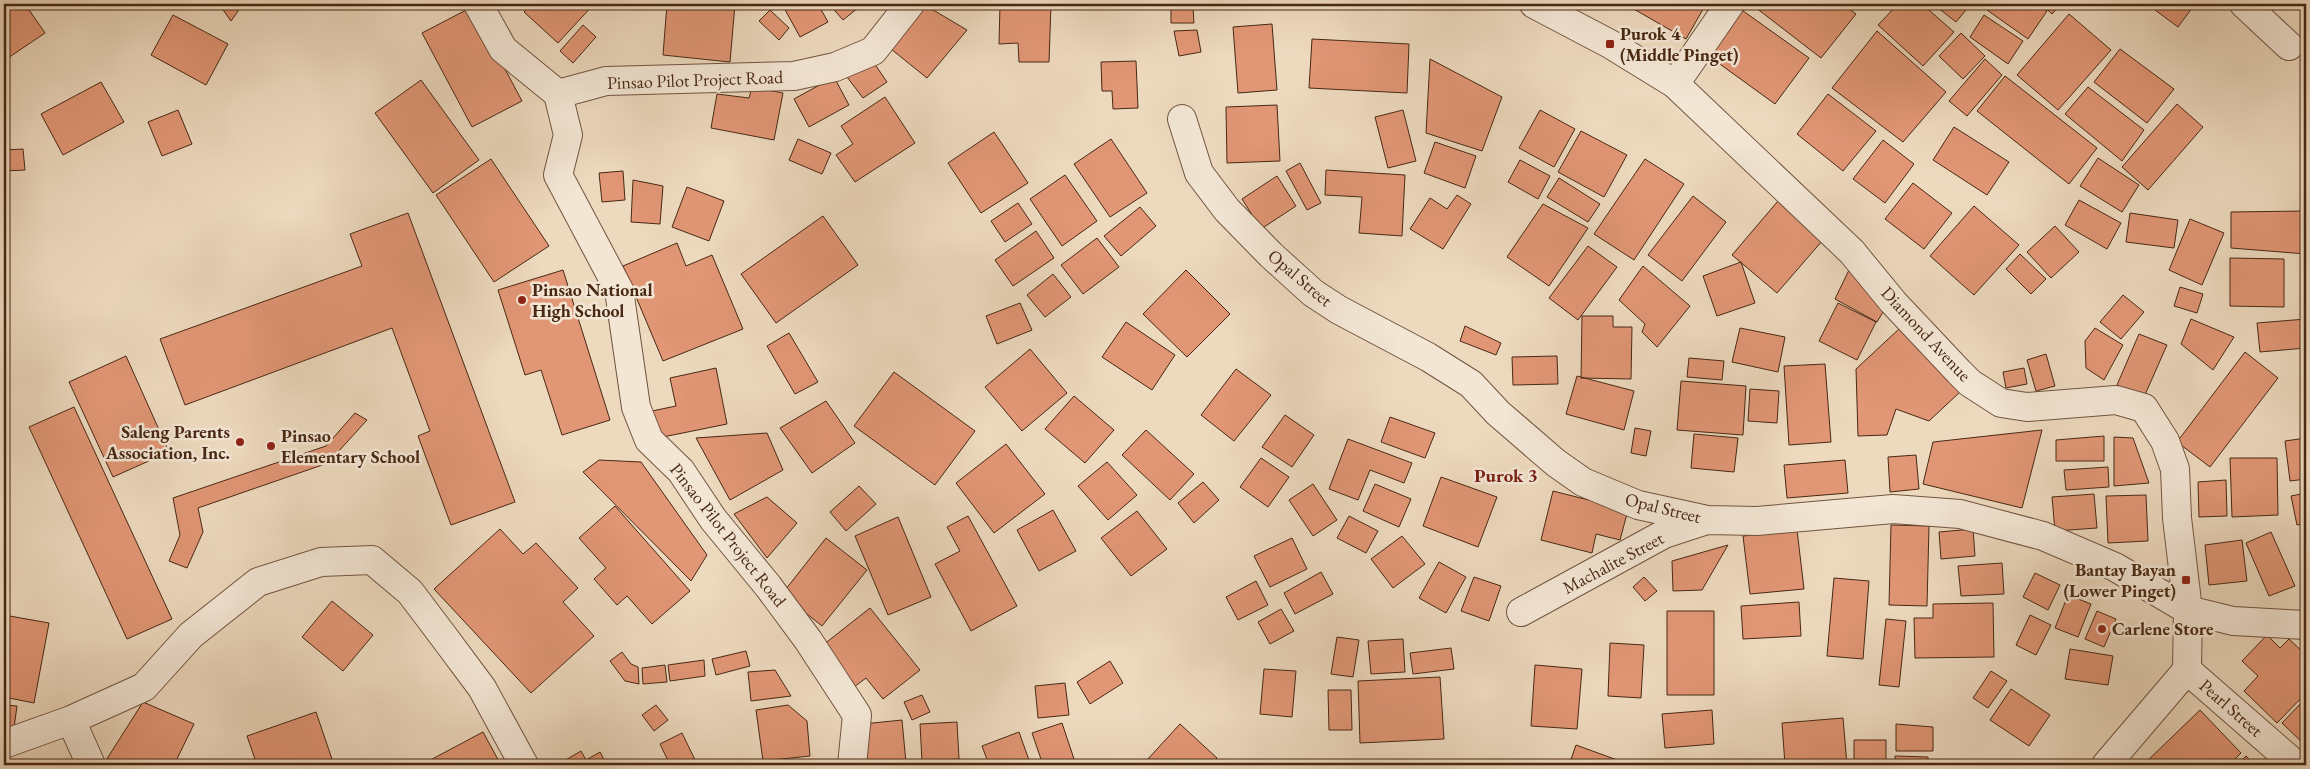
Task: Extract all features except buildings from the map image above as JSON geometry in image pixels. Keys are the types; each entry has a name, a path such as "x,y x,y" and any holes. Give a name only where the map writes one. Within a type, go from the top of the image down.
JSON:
{"street":[{"path":"478,4 503,49 558,94"},
{"name":"Pinsao Pilot Project Road","path":"852,765 857,715 808,640 768,586 713,519 682,471 649,440 636,407 619,290 558,175 568,135 558,94 606,81 794,76 835,67 872,51 910,4"},
{"name":"Diamond Avenue","path":"1534,4 1610,44 1675,84 1852,252 1893,302 1970,383 2001,403 2027,407 2116,400 2144,408 2165,441 2174,470 2177,518 2188,610 2187,670"},
{"path":"1675,84 1730,4"},
{"path":"2244,4 2289,46"},
{"name":"Opal Street","path":"1182,119 1198,173 1227,210 1271,256 1313,293 1339,310 1428,357 1471,384 1498,413 1556,463 1583,482 1638,505 1707,520 1757,521 1893,509 1960,514 2043,536 2115,568 2188,610"},
{"name":"Machalite Street","path":"1521,612 1664,534 1707,520"},
{"path":"4,744 71,720 144,688 191,635 258,582 321,562 372,560 410,592 482,688 524,765"},
{"path":"2188,610 2233,621 2306,625"},
{"path":"2106,765 2187,670"},
{"name":"Pearl Street","path":"2187,670 2296,765"},
{"path":"71,720 91,765"}],"place":[{"name":"Purok 4 (Middle Pinget)","path":"1610,44"},
{"name":"Pinsao National High School","path":"522,300"},
{"name":"Saleng Parents Association, Inc.","path":"240,442"},
{"name":"Pinsao Elementary School","path":"271,446"},
{"name":"Bantay Bayan (Lower Pinget)","path":"2186,580"},
{"name":"Carlene Store","path":"2102,629"}],"district":[{"name":"Purok 3","path":"1506,475"}]}
